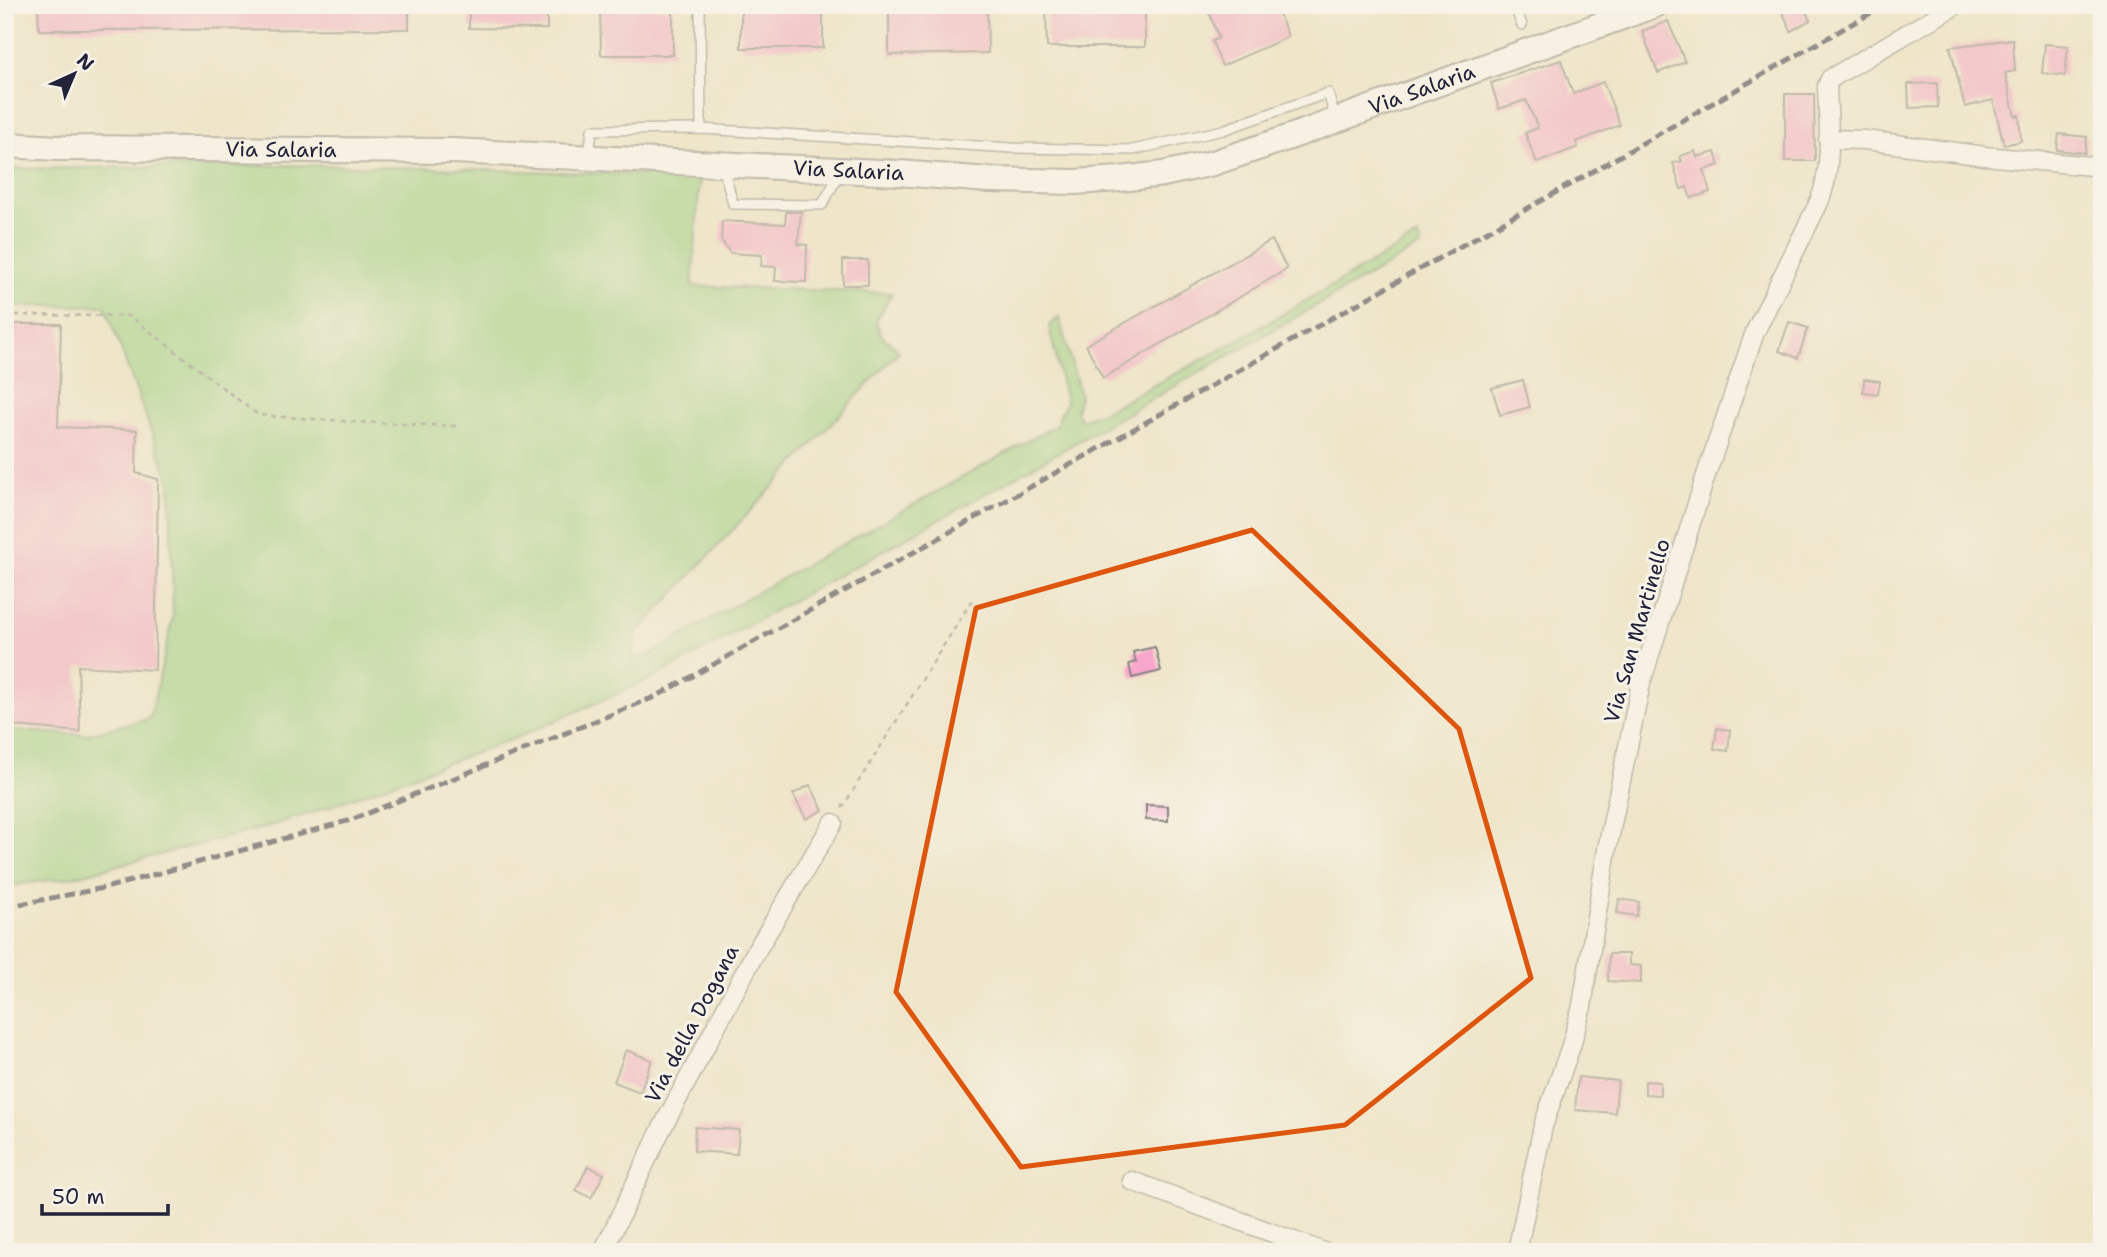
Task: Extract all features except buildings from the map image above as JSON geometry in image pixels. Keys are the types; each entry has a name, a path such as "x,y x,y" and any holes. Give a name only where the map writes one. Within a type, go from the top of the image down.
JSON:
{"main road":[{"name":"Via Salaria","path":"8,144 59,148 453,151 989,180 1075,181 1130,178 1213,163 1655,5"}],"street":[{"name":"Via San Martinello","path":"1517,1252 1543,1126 1582,1006 1607,849 1645,671 1706,475 1755,332 1823,193 1828,170 1827,86 1830,79 1956,5"},
{"path":"1828,139 1865,139 1985,156 2102,167"},
{"name":"Via della Dogana","path":"603,1252 655,1142 755,953 833,823"},
{"path":"1132,1181 1324,1252"}],"lane":[{"path":"699,5 701,130"},
{"path":"1514,5 1522,25"},
{"path":"589,157 592,130 701,130 1012,148 1133,150 1223,130 1328,93 1336,120"},
{"path":"722,164 733,204 822,205 842,170"}],"path":[{"path":"5,315 130,316 258,415 458,426"},
{"path":"833,823 974,597"}],"highlighted area":[{"path":"1252,530 1459,729 1531,978 1345,1125 1021,1167 896,992 976,608"}],"green space":[{"path":"321,165 700,176 692,286 892,293 876,321 881,335 899,351 635,635 632,658 649,655 1056,425 1066,402 1049,326 1059,317 1080,395 1076,412 1081,420 1105,411 1222,349 1418,236 1421,246 1003,484 657,676 521,736 314,812 259,829 72,877 5,886 5,730 85,735 150,718 173,617 170,482 105,306 5,306 5,169"}],"railway":[{"path":"5,907 109,887 351,820 657,696 1525,210 1885,5"}]}
